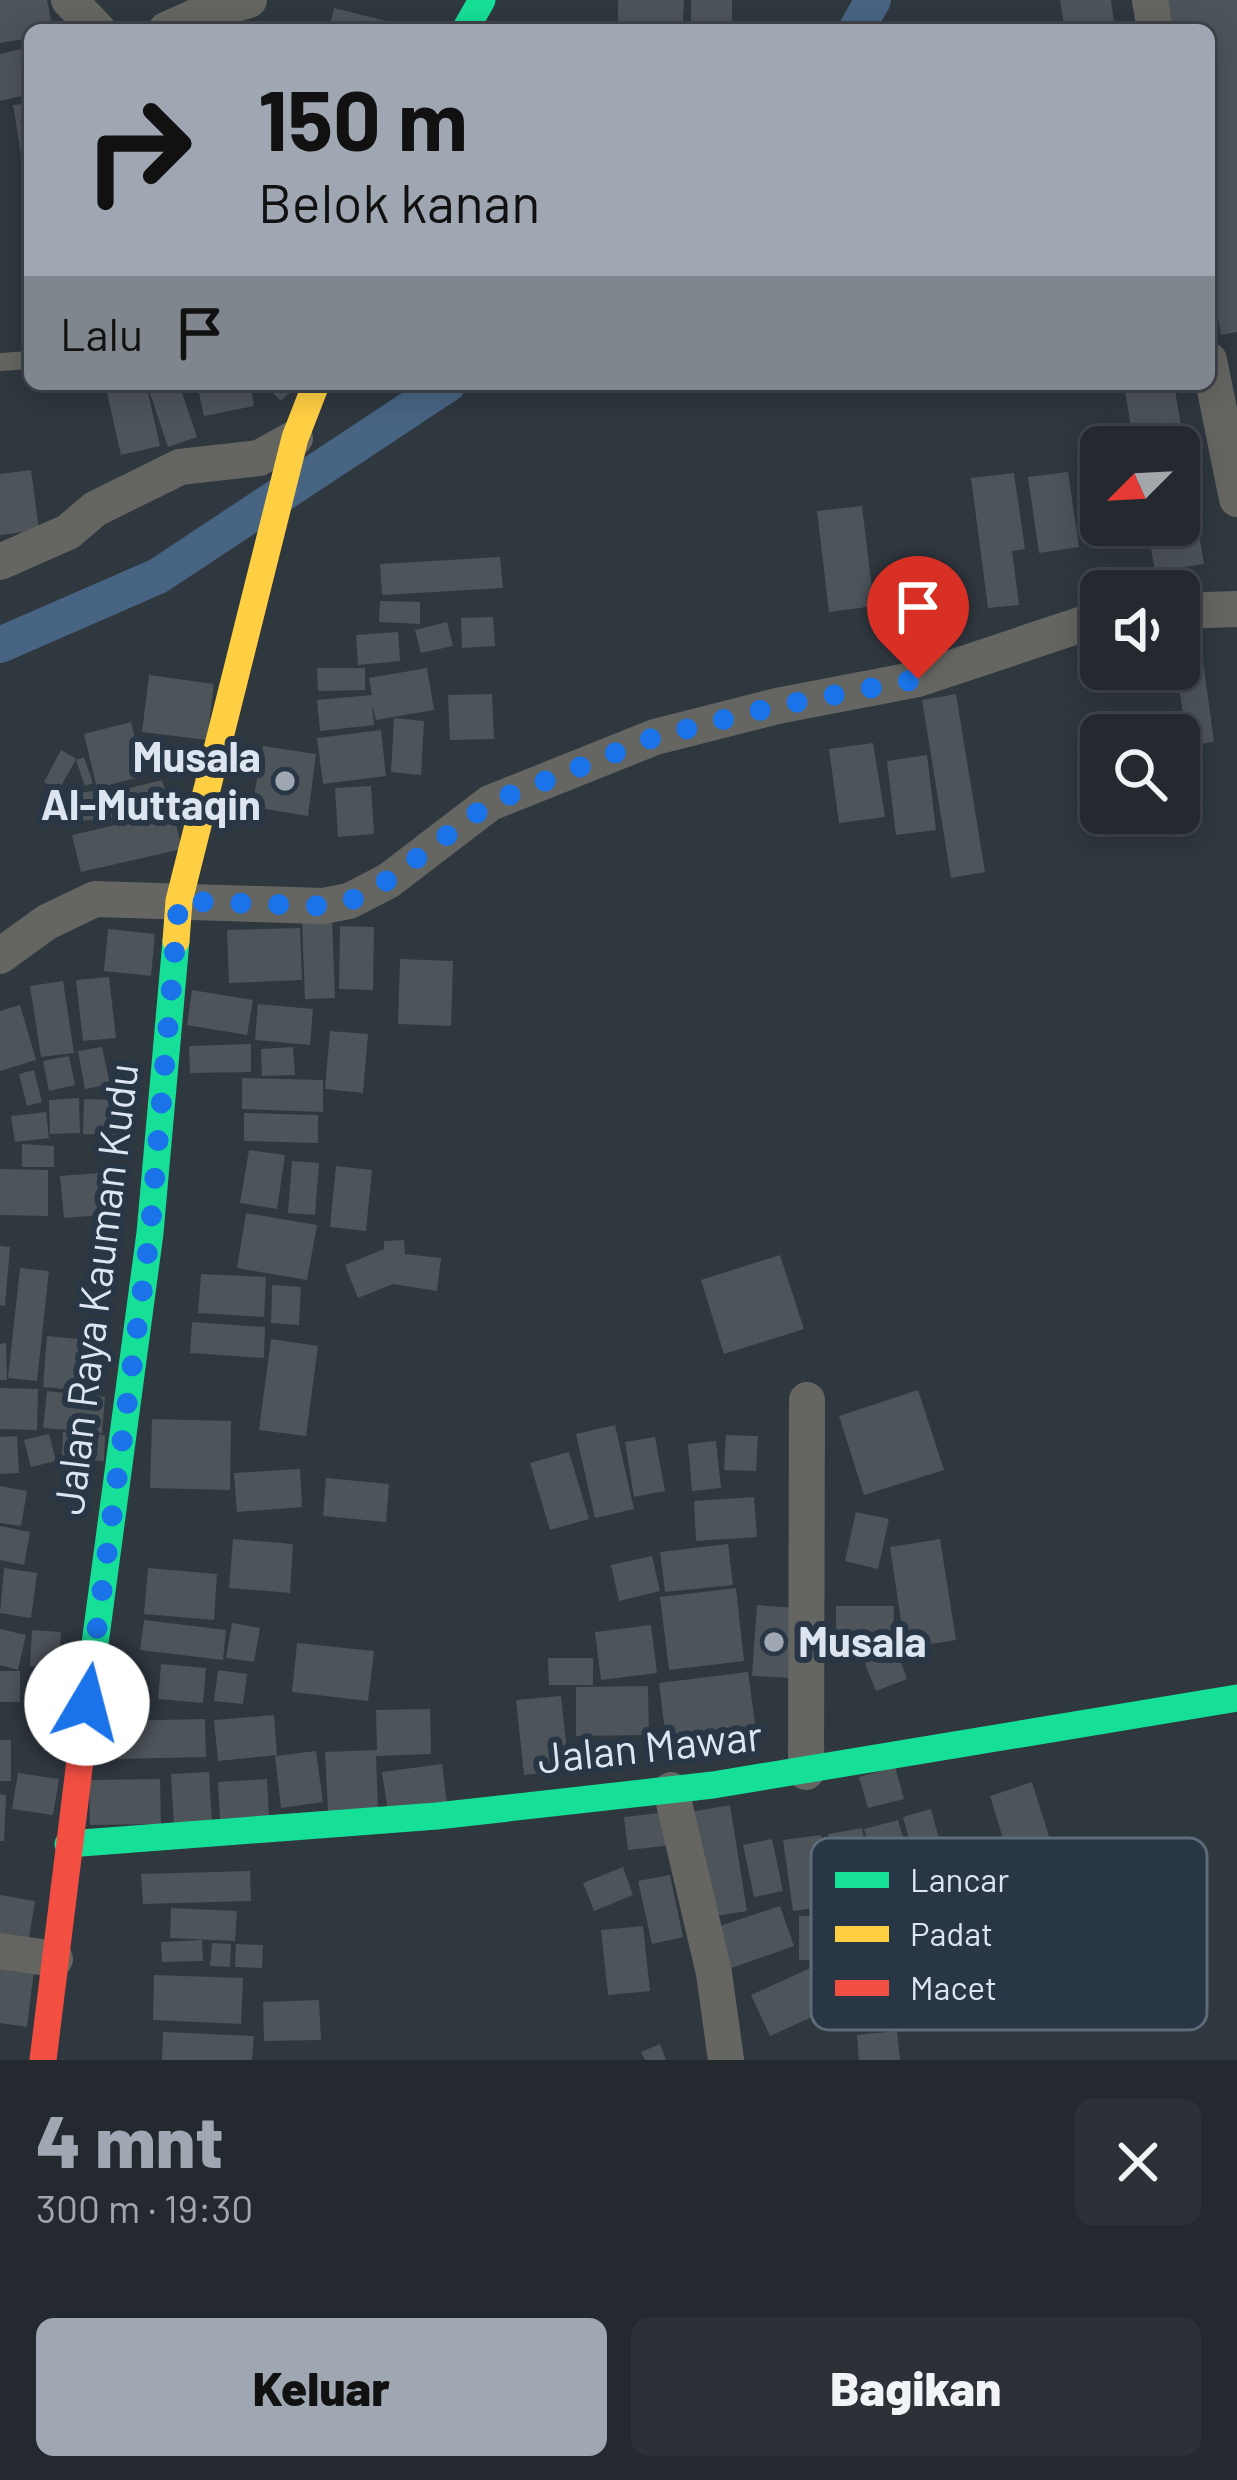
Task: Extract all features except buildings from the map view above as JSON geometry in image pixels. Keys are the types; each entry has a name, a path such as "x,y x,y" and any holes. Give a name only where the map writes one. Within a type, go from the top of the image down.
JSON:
{"street":[{"path":"69,0 92,24"},
{"path":"179,24 249,0"},
{"path":"1215,387 1237,499"},
{"path":"0,562 68,532 95,509 180,467 259,458 295,438 314,390"},
{"name":"Jalan Raya Kauman Kudu","path":"44,2060 68,1844 150,1233 179,901 295,438"},
{"path":"1200,610 1237,609"},
{"path":"0,956 47,922 95,899 323,906 350,901 388,880 490,803 655,737 777,706 918,679 1080,625"},
{"path":"806,1400 806,1772"},
{"name":"Jalan Mawar","path":"68,1844 671,1790 806,1772 1237,1698"},
{"path":"671,1790 714,1973 726,2060"},
{"path":"0,1951 55,1959"}],"waterway":[{"path":"859,24 873,0"},
{"path":"0,645 158,576 439,390"}],"traffic: fast":[{"path":"468,24 482,0"},
{"path":"88,1696 150,1233 176,941"},
{"path":"68,1844 437,1816 713,1785 1237,1698"}],"traffic: slow":[{"path":"176,941 179,901 295,438 314,390"}],"traffic: jam":[{"path":"43,2060 88,1696"}],"place":[{"name":"Musala Al-Muttaqin","path":"285,781"},
{"name":"Musala","path":"774,1642"}],"route":[{"path":"87,1703 150,1233 179,901 323,906 350,901 388,880 490,803 655,737 777,706 918,679"}]}
